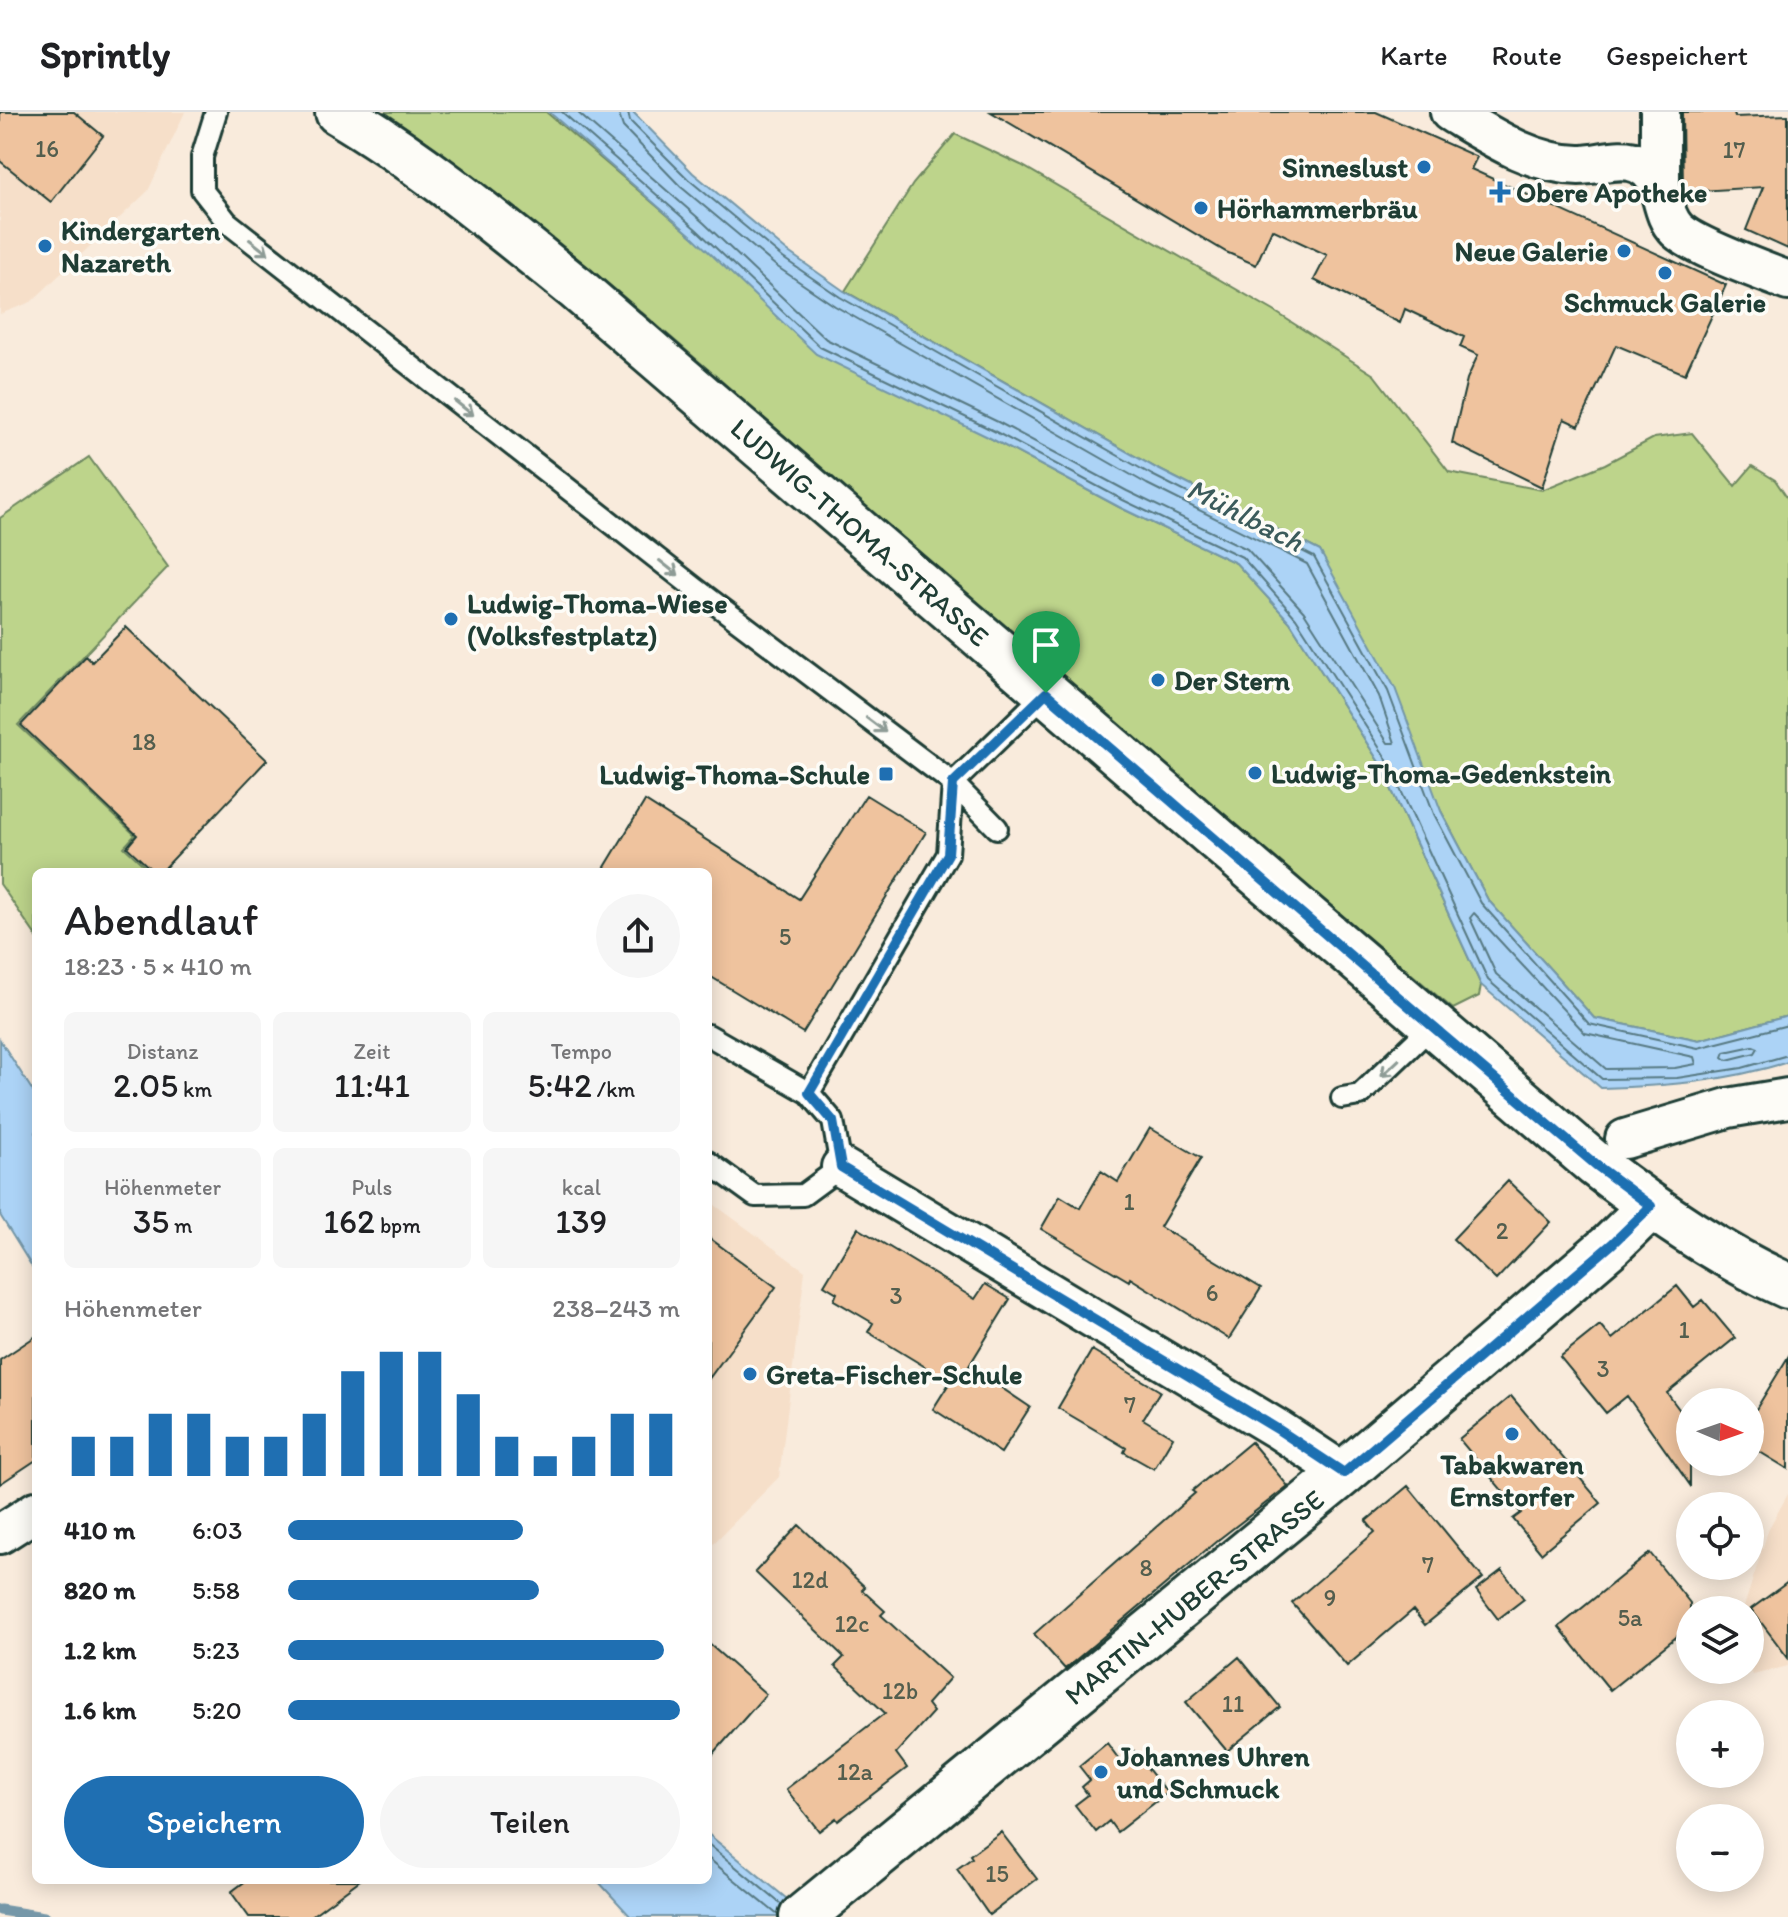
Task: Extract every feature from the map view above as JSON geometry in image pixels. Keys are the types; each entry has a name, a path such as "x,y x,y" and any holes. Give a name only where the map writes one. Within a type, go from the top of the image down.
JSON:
{"main road":[{"name":"LUDWIG-THOMA-STRASSE","path":"338,112 377,135 452,188 576,288 1596,1165 1651,1206 1730,1256 1788,1286"},
{"name":"MARTIN-HUBER-STRASSE","path":"802,1917 1344,1473 1612,1244 1651,1206"}],"street":[{"path":"1450,112 1498,141 1552,162 1579,165 1624,160 1640,164 1650,171 1660,187"},
{"path":"1660,112 1662,204 1675,228 1690,239 1788,281"},
{"path":"1625,1139 1728,1108 1788,1098"},
{"path":"841,1167 1284,1424 1344,1473"},
{"path":"0,1534 32,1514"}],"lane":[{"path":"216,112 202,157 202,190 227,222 696,589 953,783 997,828"},
{"path":"809,1093 948,854 953,783 1046,693"},
{"path":"1342,1098 1360,1095 1432,1026"},
{"path":"712,1037 809,1093 833,1121 841,1167 803,1195 755,1196 712,1165"}],"shaded area":[{"name":"Kindergarten Nazareth","path":"0,112 185,112 148,191 31,302 0,314"},
{"name":"Greta-Fischer-Schule","path":"712,1203 805,1271 779,1477 712,1545"},
{"path":"1788,1494 1788,1666 1764,1672 1764,1596 1747,1596 1753,1580 1764,1580 1764,1544"}],"green space":[{"path":"385,112 546,112 692,236 990,438 1119,507 1236,563 1290,622 1379,762 1481,985 1479,996 1453,1009 1020,641 637,308 450,158"},
{"path":"955,134 1021,165 1274,311 1374,375 1449,472 1542,490 1605,464 1654,438 1692,433 1735,486 1752,466 1775,480 1788,499 1788,1016 1699,1040 1594,1018 1488,900 1441,811 1320,551 1156,468 845,291 913,184"},
{"path":"89,457 168,567 18,725 135,835 124,847 147,868 32,868 32,930 0,884 0,518"}],"water":[{"name":"Mühlbach","path":"549,112 633,112 693,173 787,251 844,291 1156,468 1320,551 1395,688 1441,811 1488,900 1594,1018 1699,1040 1788,1016 1788,1062 1695,1082 1601,1088 1481,985 1379,762 1290,622 1236,563 816,354 692,236"},
{"path":"0,1040 32,1090 32,1267 0,1215"},
{"path":"712,1837 809,1917 631,1917 601,1884 712,1884"}],"building":[{"path":"0,112 74,112 103,136 51,202 0,161"},
{"path":"991,112 1376,112 1477,157 1471,169 1726,285 1685,374 1616,345 1579,426 1564,419 1542,487 1452,443 1467,379 1478,355 1460,347 1464,337 1405,309 1400,323 1314,280 1327,255 1272,229 1256,265 1226,252"},
{"path":"1682,112 1734,112 1735,117 1788,115 1788,249 1746,230 1763,187 1683,192"},
{"path":"126,627 267,760 165,868 150,868 127,847 137,835 21,725 86,656 92,662"},
{"path":"866,795 926,832 803,1033 712,977 712,868 604,868 645,801 799,899"},
{"path":"1150,1128 1201,1158 1160,1227 1261,1288 1229,1339 1130,1278 1129,1281 1041,1229 1060,1196 1080,1208 1101,1171 1118,1182"},
{"path":"1508,1181 1551,1222 1496,1280 1453,1239"},
{"path":"858,1228 975,1299 985,1284 1010,1299 969,1366 1030,1407 1001,1453 933,1409 950,1382 868,1332 873,1323 834,1300 837,1293 824,1285"},
{"path":"712,1240 776,1287 712,1375"},
{"path":"1677,1286 1694,1307 1703,1300 1735,1338 1667,1393 1676,1405 1676,1465 1627,1396 1606,1413 1560,1357 1600,1325 1612,1339"},
{"path":"32,1339 32,1463 0,1484 0,1360"},
{"path":"1092,1350 1160,1391 1143,1419 1173,1437 1154,1469 1124,1452 1126,1448 1058,1408"},
{"path":"1788,1357 1788,1469 1764,1454 1764,1396"},
{"path":"1511,1396 1601,1503 1541,1553 1513,1519 1521,1513 1459,1439"},
{"path":"1251,1442 1288,1486 1218,1540 1065,1669 1034,1634"},
{"path":"1408,1486 1483,1578 1425,1625 1413,1610 1347,1666 1292,1603 1375,1532 1366,1521"},
{"path":"799,1525 865,1587 862,1590 885,1611 881,1615 950,1678 927,1704 933,1712 896,1753 907,1768 838,1821 836,1818 819,1831 786,1789 885,1713 835,1666 844,1657 755,1572"},
{"path":"1650,1553 1684,1596 1676,1596 1676,1637 1610,1690 1559,1627"},
{"path":"1502,1570 1524,1599 1498,1619 1476,1590"},
{"path":"1788,1582 1788,1658 1764,1626 1764,1600"},
{"path":"712,1647 766,1694 712,1755"},
{"path":"1239,1657 1280,1707 1227,1751 1186,1702"},
{"path":"1107,1743 1121,1762 1134,1751 1167,1793 1117,1832 1109,1821 1096,1832 1075,1805 1088,1795 1082,1787 1090,1780 1079,1766"},
{"path":"1001,1832 1037,1879 989,1915 957,1869"},
{"path":"242,1884 355,1884 310,1917 249,1917 231,1892"}],"waterway":[{"path":"0,1910 44,1917"}],"place":[{"name":"Sinneslust","path":"1424,167"},
{"name":"Obere Apotheke","path":"1500,192"},
{"name":"Hörhammerbräu","path":"1201,208"},
{"name":"Kindergarten Nazareth","path":"45,246"},
{"name":"Neue Galerie","path":"1624,251"},
{"name":"Schmuck Galerie","path":"1665,273"},
{"name":"Ludwig-Thoma-Wiese (Volksfestplatz)","path":"451,619"},
{"name":"Der Stern","path":"1158,680"},
{"name":"Ludwig-Thoma-Gedenkstein","path":"1255,773"},
{"name":"Ludwig-Thoma-Schule","path":"886,774"},
{"name":"Greta-Fischer-Schule","path":"750,1374"},
{"name":"Tabakwaren Ernstorfer","path":"1512,1434"},
{"name":"Johannes Uhren und Schmuck","path":"1101,1772"}],"route":[{"path":"1046,693 1432,1026 1596,1165 1651,1206 1612,1244 1344,1473 1279,1430 841,1167 833,1121 809,1093 948,854 953,783 1046,693"}]}
